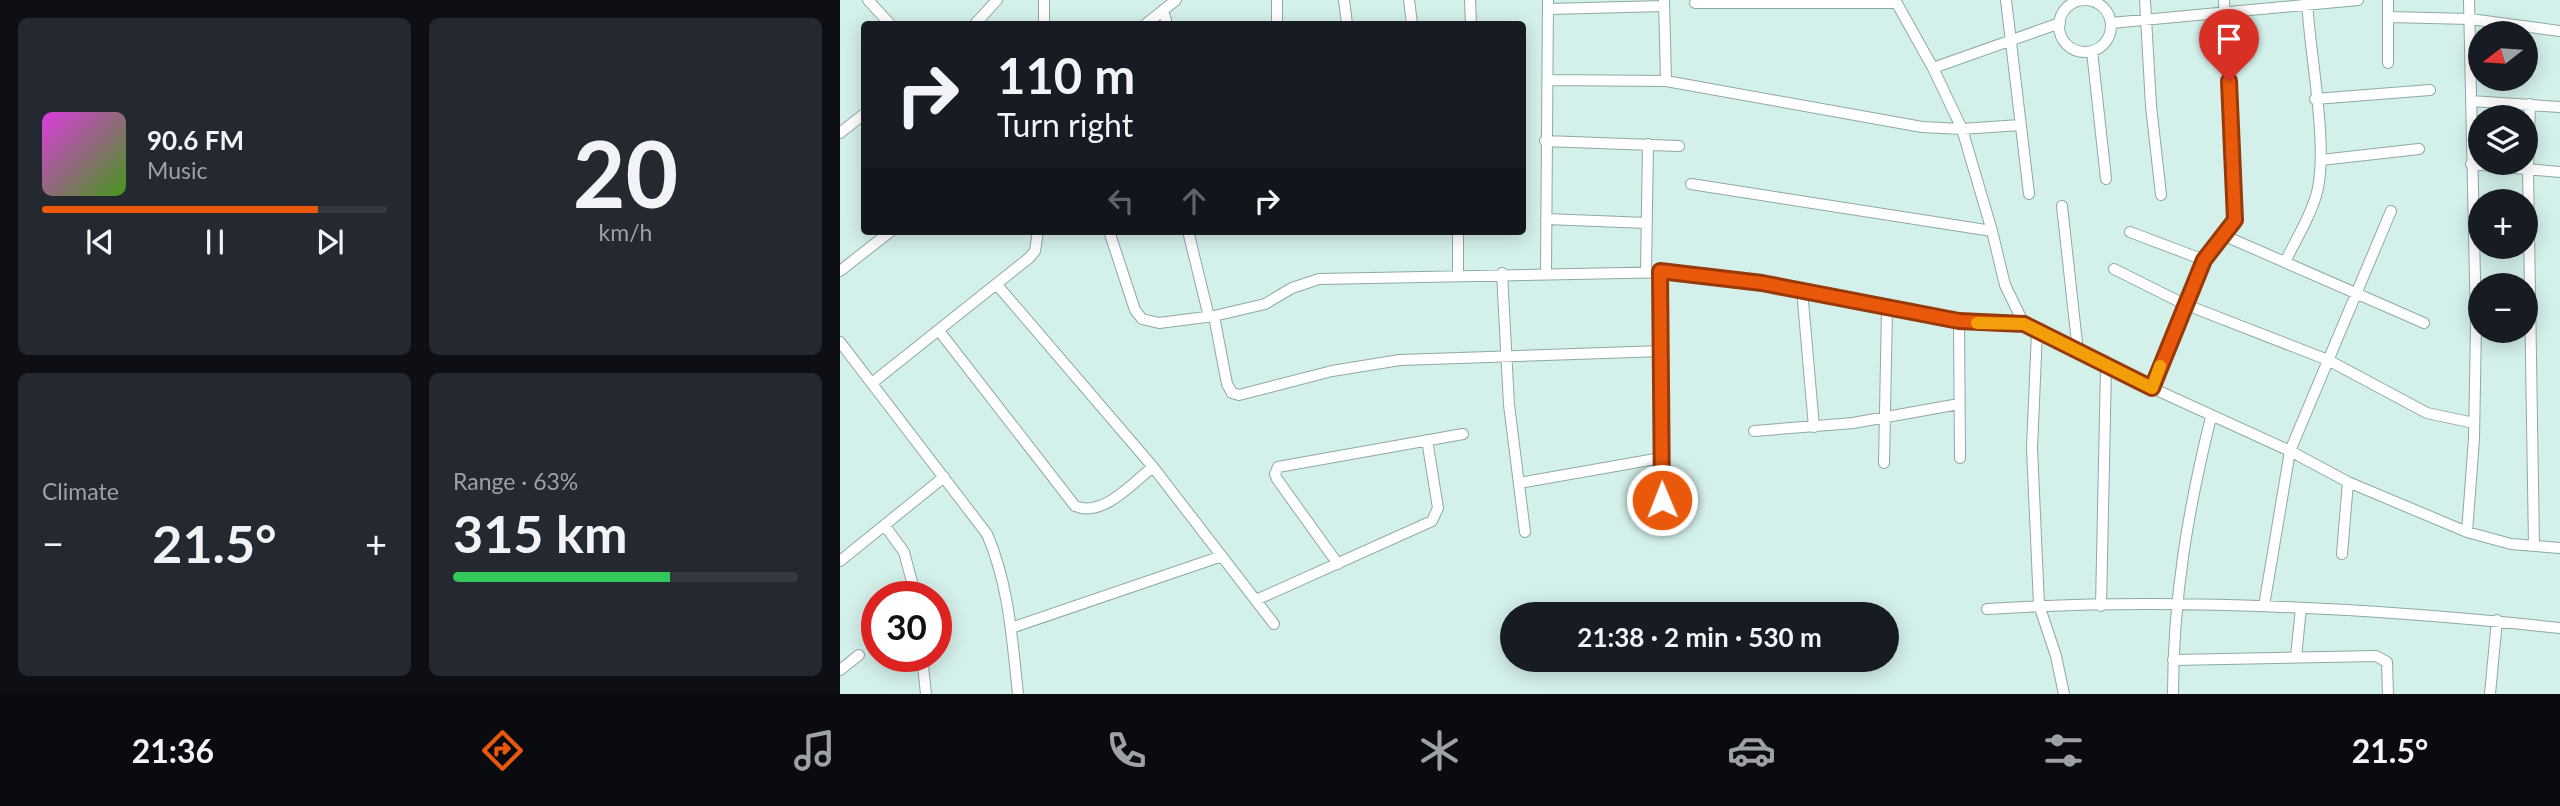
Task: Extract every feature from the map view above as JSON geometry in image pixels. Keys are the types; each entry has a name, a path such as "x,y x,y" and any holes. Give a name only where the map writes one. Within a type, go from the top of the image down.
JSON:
{"street":[{"path":"868,0 888,21"},
{"path":"978,21 997,0"},
{"path":"1150,21 1176,0"},
{"path":"1277,0 1277,21"},
{"path":"1344,0 1347,21"},
{"path":"1409,0 1412,21"},
{"path":"1470,0 1471,21"},
{"path":"2006,0 2029,194"},
{"path":"2145,0 2161,195"},
{"path":"2111,23 2224,6 2358,0"},
{"path":"2388,0 2388,63"},
{"path":"2469,0 2471,105"},
{"path":"1044,1 1044,21"},
{"path":"1695,3 1896,1 1933,68 1962,130 2005,285 2024,324"},
{"path":"1933,68 2060,23 2070,5 2079,1 2098,4 2106,10 2111,23 2108,39 2092,51 2072,48 2065,42 2060,23"},
{"path":"2285,262 2316,198 2321,160 2307,2"},
{"path":"1546,272 1545,141 1549,5 1664,3 1666,81"},
{"path":"2152,388 2204,260 2235,220 2224,6"},
{"path":"1163,10 1166,21"},
{"path":"2389,17 2470,19 2560,31"},
{"path":"2092,51 2106,179"},
{"path":"1548,80 1666,81 1887,122 1962,130 2020,125"},
{"path":"2315,99 2430,90"},
{"path":"2471,101 2560,107"},
{"path":"842,127 861,116"},
{"path":"1545,141 1679,146"},
{"path":"1646,271 1648,144"},
{"path":"2321,160 2419,149"},
{"path":"2538,170 2560,172"},
{"path":"2471,175 2476,273"},
{"path":"2528,175 2528,273"},
{"path":"1691,184 1992,231"},
{"path":"2062,206 2078,352"},
{"path":"2264,606 2290,452 2391,211"},
{"path":"1546,219 1647,223"},
{"path":"2130,232 2204,260"},
{"path":"840,254 844,268 886,235"},
{"path":"873,383 998,285 1035,251 1037,235"},
{"path":"1110,235 1131,300 1142,319 1169,323 1212,317 1265,304 1306,282 1502,273 1660,271 1715,275 1959,321 2024,324 2106,367 2290,452 2348,482 2467,533 2511,544 2560,548"},
{"path":"1189,235 1227,384 1232,393 1239,395 1354,366 1504,354 1662,351"},
{"path":"1458,235 1458,275"},
{"path":"2225,236 2424,323"},
{"path":"2114,269 2184,304 2328,360 2427,413 2474,423"},
{"path":"1660,271 1662,500"},
{"path":"1502,273 1504,354 1525,532"},
{"path":"998,285 1153,467 1274,624"},
{"path":"1802,290 1814,427"},
{"path":"1884,463 1887,308"},
{"path":"1959,321 1960,457"},
{"path":"940,332 1074,506 1094,509 1106,504 1153,467"},
{"path":"2037,332 2032,448 2039,606 2056,656 2064,694"},
{"path":"840,342 976,517 997,557 1011,628 1018,694"},
{"path":"2467,533 2477,343"},
{"path":"2528,343 2534,546"},
{"path":"2101,606 2106,367"},
{"path":"1754,431 1814,427 1959,404"},
{"path":"2173,694 2175,606 2189,517 2211,417"},
{"path":"1338,564 1277,479 1276,470 1283,465 1463,434"},
{"path":"1256,600 1426,525 1437,516 1438,501 1427,440"},
{"path":"1519,483 1661,458"},
{"path":"840,561 944,477"},
{"path":"2342,554 2348,482"},
{"path":"885,527 904,552 912,581"},
{"path":"1011,628 1222,556"},
{"path":"1987,609 2039,606 2264,606 2497,620 2560,628"},
{"path":"2296,657 2301,608"},
{"path":"2490,694 2497,620"},
{"path":"840,670 859,655"},
{"path":"2173,660 2383,658 2389,670 2388,694"},
{"path":"924,672 926,694"}],"slow traffic":[{"path":"1977,323 2024,324 2152,388 2160,366"}],"route":[{"path":"1662,500 1660,271 1715,275 1959,321 2024,324 2152,388 2204,260 2231,229 2235,220 2229,81"}]}
